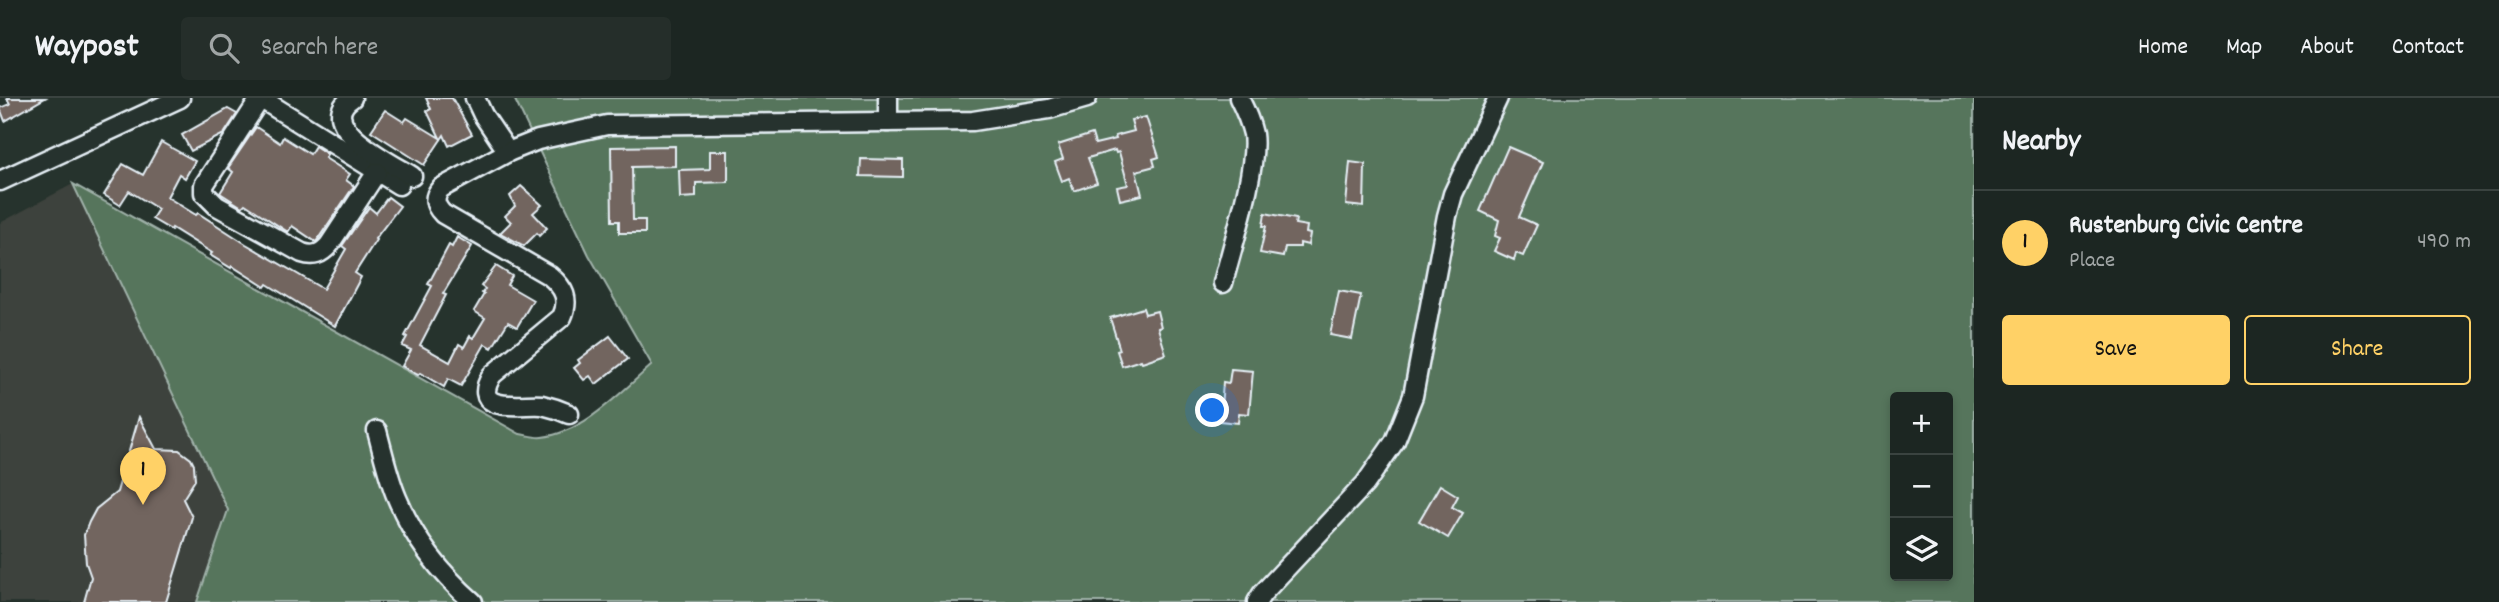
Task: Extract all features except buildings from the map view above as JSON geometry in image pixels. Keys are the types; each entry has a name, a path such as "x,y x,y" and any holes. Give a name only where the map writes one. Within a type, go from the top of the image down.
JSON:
{"street":[{"path":"0,181 180,98"},
{"path":"352,98 340,111 351,136 406,181 377,172 260,98 204,185 204,193 217,206 310,256 318,254 329,245 377,172"},
{"path":"475,98 483,116 508,152"},
{"path":"888,98 888,122"},
{"path":"569,414 539,405 501,406 492,402 487,393 487,384 492,375 562,317 566,308 566,295 550,276 443,214 435,201 435,195 441,188 538,139 607,125 973,121 1049,109 1087,98"},
{"path":"1223,283 1254,148 1248,118 1239,98"},
{"path":"1257,602 1365,484 1395,441 1413,396 1447,216 1454,194 1498,98"},
{"path":"377,431 396,498 420,542 447,579 473,602"}],"shaded area":[{"path":"73,184 228,510 197,602 0,602 0,223"}],"green space":[{"path":"514,98 1974,98 1974,602 197,602 228,510 73,184 520,434 542,437 573,427 601,409 652,365 589,255"}],"place":[{"name":"Rustenburg Civic Centre","path":"143,505"}]}
